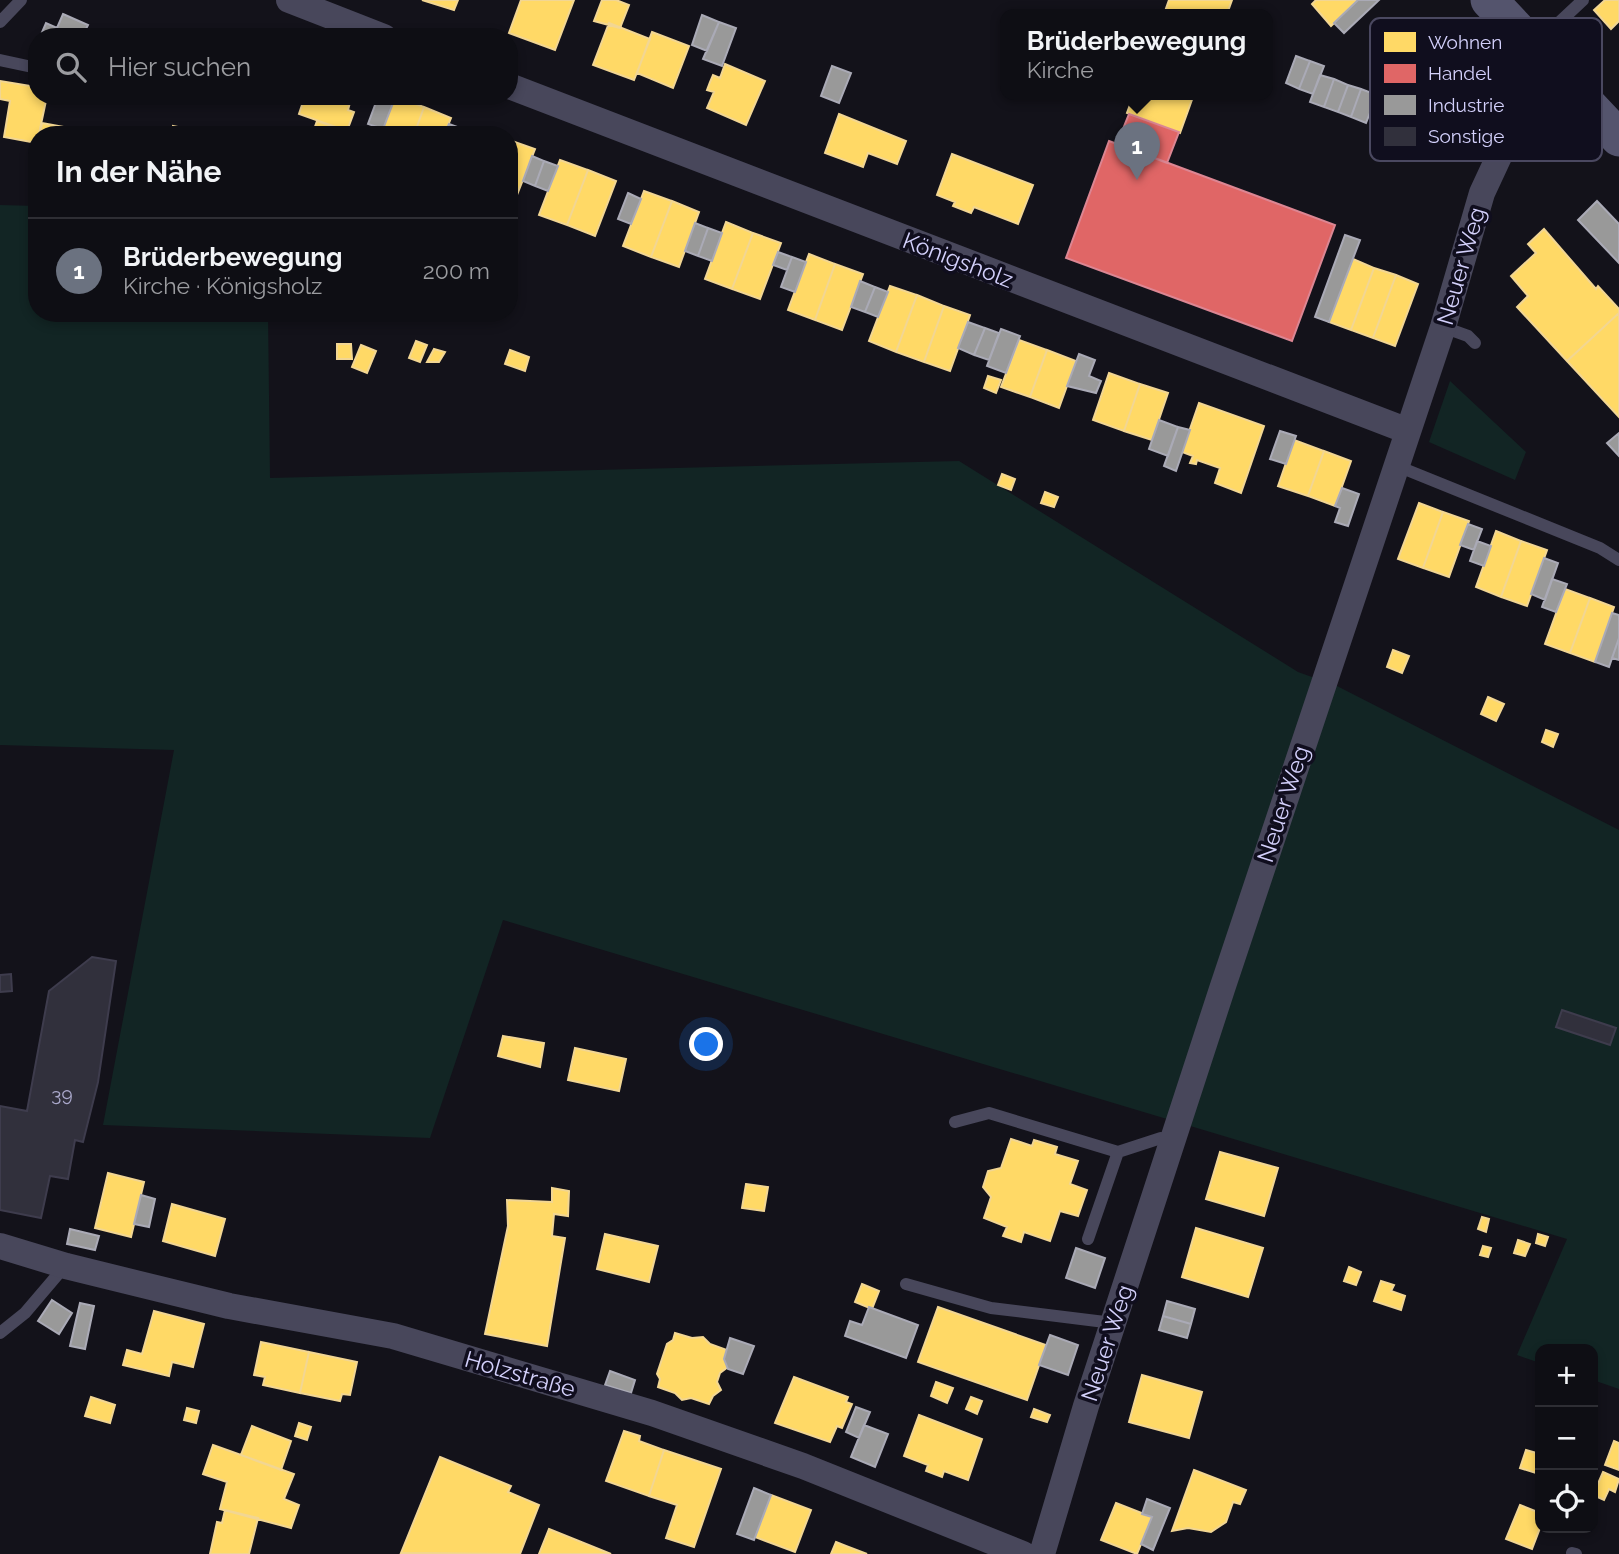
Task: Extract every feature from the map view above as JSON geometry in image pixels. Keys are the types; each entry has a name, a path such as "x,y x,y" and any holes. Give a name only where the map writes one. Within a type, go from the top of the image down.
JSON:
{"main road":[{"path":"1489,0 1506,18"},
{"path":"1602,120 1619,138"}],"street":[{"path":"289,0 361,28"},
{"name":"Königsholz","path":"518,89 1408,431"},
{"name":"Neuer Weg","path":"1042,1554 1113,1323 1443,327 1482,193 1498,161"},
{"name":"Holzstraße","path":"0,1247 229,1306 393,1336 652,1413 803,1466 1023,1554"}],"lane":[{"path":"0,22 21,0"},
{"path":"1571,18 1583,0"},
{"path":"0,60 28,66"},
{"path":"1443,327 1468,336 1475,343"},
{"path":"1396,466 1600,548 1619,560"},
{"path":"955,1122 989,1112 1118,1152 1161,1138 1173,1141"},
{"path":"1088,1239 1118,1152"},
{"path":"0,1333 25,1313 66,1266"},
{"path":"906,1284 991,1308 1113,1323"}],"green space":[{"path":"0,205 28,206 28,322 268,322 270,478 959,461 1298,672 1337,686 1619,830 1619,1389 1598,1382 1598,1344 1535,1344 1535,1361 1517,1355 1567,1239 503,920 430,1138 103,1125 174,750 0,745"},
{"path":"1450,381 1526,452 1515,480 1429,442"}],"building: Wohnen":[{"path":"422,0 458,0 454,10"},
{"path":"521,0 574,0 555,50 518,36 518,28 511,28"},
{"path":"602,0 616,0 629,5 620,28 594,21"},
{"path":"1169,0 1232,0 1229,9 1166,9"},
{"path":"1316,0 1358,0 1331,26 1312,4"},
{"path":"1605,0 1619,0 1619,21 1611,29 1594,10"},
{"path":"609,23 650,39 634,80 593,65"},
{"path":"652,32 689,46 673,88 637,73"},
{"path":"725,64 765,81 746,125 707,108 714,92 707,90 710,82 713,75 720,78"},
{"path":"0,81 28,86 28,105 45,105 41,126 28,126 28,141 4,137 10,101 0,99"},
{"path":"1132,100 1192,100 1180,133 1127,113"},
{"path":"302,105 349,105 348,110 354,112 349,126 333,126 299,114"},
{"path":"392,105 424,107 417,126 383,126"},
{"path":"424,107 451,118 448,126 417,126"},
{"path":"839,114 906,141 897,164 868,153 863,167 825,153"},
{"path":"317,121 332,126 315,126"},
{"path":"518,143 535,149 518,192"},
{"path":"952,154 1033,185 1018,224 974,207 971,213 953,206 955,202 937,195"},
{"path":"560,160 588,170 567,225 539,215"},
{"path":"588,170 616,181 595,236 567,225"},
{"path":"644,191 672,201 651,257 623,246"},
{"path":"672,201 699,212 679,267 651,257"},
{"path":"726,222 753,233 732,289 705,279"},
{"path":"1544,229 1596,289 1598,286 1619,309 1619,313 1567,361 1517,307 1528,296 1511,276 1536,253 1528,244"},
{"path":"753,233 781,243 760,299 732,289"},
{"path":"809,254 835,264 815,320 788,310"},
{"path":"1353,259 1374,268 1351,330 1329,322"},
{"path":"835,264 863,274 842,330 815,320"},
{"path":"1374,268 1396,275 1373,338 1351,330"},
{"path":"1396,275 1418,284 1395,346 1373,338"},
{"path":"890,286 917,295 896,352 869,341"},
{"path":"917,295 944,306 924,362 896,352"},
{"path":"944,306 970,315 950,371 924,362"},
{"path":"1619,313 1619,417 1567,361"},
{"path":"1019,340 1047,350 1030,397 1001,387"},
{"path":"416,341 427,345 420,362 409,358"},
{"path":"337,344 351,344 352,359 337,359"},
{"path":"361,345 376,351 367,373 352,367"},
{"path":"434,349 445,352 439,362 427,362"},
{"path":"510,350 529,357 525,371 505,364"},
{"path":"1047,350 1076,361 1059,408 1030,397"},
{"path":"1109,373 1140,384 1124,431 1093,420"},
{"path":"988,376 1001,380 996,393 984,388"},
{"path":"1140,384 1168,393 1152,440 1124,431"},
{"path":"1199,403 1264,426 1241,493 1215,483 1220,468 1197,460 1196,464 1190,463 1193,456 1182,452"},
{"path":"1294,440 1324,451 1308,496 1278,486"},
{"path":"1324,451 1351,461 1335,506 1308,496"},
{"path":"1002,474 1015,479 1011,490 998,485"},
{"path":"1045,492 1058,497 1054,507 1041,503"},
{"path":"1419,503 1443,512 1423,568 1398,559"},
{"path":"1443,512 1469,521 1449,577 1423,568"},
{"path":"1496,531 1521,541 1501,597 1476,587"},
{"path":"1521,541 1547,550 1527,606 1501,597"},
{"path":"1565,589 1590,598 1570,653 1545,644"},
{"path":"1590,598 1614,607 1595,662 1570,653"},
{"path":"1393,650 1409,656 1402,673 1387,667"},
{"path":"1488,697 1504,704 1496,721 1481,714"},
{"path":"1546,730 1558,734 1553,747 1542,742"},
{"path":"503,1036 544,1043 540,1067 498,1056"},
{"path":"575,1048 626,1059 619,1091 568,1080"},
{"path":"1011,1139 1032,1146 1034,1140 1057,1147 1055,1154 1078,1161 1070,1184 1087,1190 1078,1216 1060,1211 1050,1241 1024,1232 1021,1242 1003,1236 1007,1227 984,1218 991,1197 983,1187 988,1171 1001,1168"},
{"path":"1220,1152 1278,1168 1264,1216 1206,1199"},
{"path":"108,1173 144,1182 131,1237 95,1228"},
{"path":"746,1184 768,1187 764,1211 742,1208"},
{"path":"552,1188 569,1191 568,1216 554,1214 552,1236 565,1238 547,1346 485,1334 508,1226 507,1200 552,1202"},
{"path":"172,1204 225,1219 215,1256 163,1241"},
{"path":"1482,1217 1489,1219 1486,1232 1478,1229"},
{"path":"1196,1228 1263,1248 1248,1297 1182,1277"},
{"path":"605,1234 658,1246 649,1282 597,1269"},
{"path":"1538,1234 1548,1237 1545,1246 1536,1243"},
{"path":"1518,1240 1530,1244 1525,1256 1514,1253"},
{"path":"1483,1246 1491,1248 1488,1257 1480,1255"},
{"path":"1349,1267 1361,1272 1356,1285 1344,1281"},
{"path":"1381,1281 1394,1285 1391,1291 1405,1296 1401,1310 1374,1301"},
{"path":"862,1284 879,1291 872,1309 855,1302"},
{"path":"938,1307 1046,1345 1027,1400 918,1362"},
{"path":"154,1311 204,1324 193,1367 172,1362 169,1376 123,1365 127,1350 142,1354"},
{"path":"675,1333 692,1338 703,1337 710,1344 727,1350 724,1359 728,1367 720,1373 717,1382 721,1390 713,1396 709,1404 691,1398 682,1400 675,1393 658,1387 660,1379 657,1374 667,1344 673,1340"},
{"path":"261,1342 309,1352 300,1393 263,1385 265,1377 254,1375"},
{"path":"309,1352 357,1362 350,1395 342,1394 340,1401 300,1393"},
{"path":"1142,1375 1202,1392 1189,1438 1129,1422"},
{"path":"794,1377 848,1397 846,1402 852,1404 842,1428 837,1426 830,1442 775,1423"},
{"path":"936,1382 953,1388 947,1403 931,1396"},
{"path":"91,1397 115,1405 110,1423 85,1416"},
{"path":"971,1397 982,1401 977,1414 966,1409"},
{"path":"187,1408 199,1411 196,1423 184,1420"},
{"path":"1034,1409 1050,1415 1047,1422 1031,1417"},
{"path":"919,1415 982,1439 968,1480 944,1471 942,1477 926,1471 928,1465 904,1456"},
{"path":"299,1423 311,1427 307,1440 295,1436"},
{"path":"252,1426 291,1441 281,1470 241,1455"},
{"path":"624,1431 640,1436 639,1441 664,1450 649,1496 606,1481"},
{"path":"1614,1441 1619,1443 1619,1470 1605,1465"},
{"path":"213,1445 294,1474 284,1499 299,1505 291,1528 220,1509 227,1482 203,1474"},
{"path":"664,1450 721,1469 694,1547 666,1538 677,1505 649,1496"},
{"path":"1526,1450 1535,1453 1535,1473 1520,1468"},
{"path":"440,1457 511,1486 508,1492 539,1505 520,1554 401,1553"},
{"path":"1194,1470 1246,1490 1240,1504 1233,1502 1226,1522 1211,1532 1188,1528 1172,1531"},
{"path":"1603,1472 1619,1479 1615,1492 1609,1489 1604,1500 1598,1497 1598,1484"},
{"path":"771,1495 811,1510 795,1552 755,1537"},
{"path":"1116,1503 1152,1517 1137,1554 1101,1540"},
{"path":"1520,1505 1535,1511 1535,1533 1538,1533 1532,1549 1506,1539"},
{"path":"225,1510 258,1518 249,1554 210,1554 217,1522 222,1523"},
{"path":"549,1529 611,1554 539,1554"},
{"path":"836,1542 846,1546 867,1554 831,1554"}],"building: Handel":[{"path":"1129,114 1179,132 1167,163 1117,144"},
{"path":"1109,141 1335,225 1292,341 1066,258"}],"building: Industrie":[{"path":"1358,0 1379,0 1344,33 1334,23"},
{"path":"63,14 88,25 86,28 57,28"},
{"path":"702,15 719,22 707,51 692,45"},
{"path":"719,22 736,28 722,66 703,59"},
{"path":"46,23 57,28 44,28"},
{"path":"1296,56 1310,61 1299,89 1286,83"},
{"path":"1310,61 1324,66 1313,94 1299,89"},
{"path":"832,66 851,73 839,103 821,96"},
{"path":"1320,75 1334,79 1324,107 1310,102"},
{"path":"1334,79 1348,85 1338,112 1324,107"},
{"path":"1348,85 1361,89 1351,117 1338,112"},
{"path":"1361,89 1370,92 1370,113 1366,123 1351,117"},
{"path":"375,105 392,105 384,126 368,124"},
{"path":"532,156 544,161 535,186 523,181"},
{"path":"544,161 558,166 548,191 535,186"},
{"path":"628,193 641,199 631,224 618,219"},
{"path":"1597,201 1619,224 1619,263 1578,220"},
{"path":"695,223 708,228 698,256 685,251"},
{"path":"708,228 722,233 712,261 698,256"},
{"path":"1345,235 1360,240 1329,322 1315,317"},
{"path":"778,252 792,257 787,270 773,265"},
{"path":"792,257 806,262 795,292 781,287"},
{"path":"860,281 875,287 865,312 851,307"},
{"path":"875,287 888,292 878,317 865,312"},
{"path":"968,322 985,328 974,355 958,348"},
{"path":"985,328 999,333 989,360 974,355"},
{"path":"1001,329 1020,336 1006,373 987,366"},
{"path":"1079,354 1095,360 1089,376 1101,381 1096,393 1067,386"},
{"path":"1159,420 1178,427 1168,456 1149,449"},
{"path":"1178,427 1190,430 1176,471 1164,466"},
{"path":"1280,431 1296,436 1286,464 1270,459"},
{"path":"1619,433 1619,456 1607,443"},
{"path":"1342,488 1359,494 1348,526 1335,522 1340,508 1335,506"},
{"path":"1468,524 1482,529 1474,550 1460,545"},
{"path":"1477,541 1491,546 1484,566 1470,561"},
{"path":"1544,558 1558,563 1545,600 1531,594"},
{"path":"1552,579 1567,584 1556,612 1542,607"},
{"path":"1612,613 1619,615 1619,638 1609,667 1595,662"},
{"path":"1619,638 1619,660 1612,658"},
{"path":"141,1195 155,1199 149,1227 134,1224"},
{"path":"70,1229 99,1236 95,1250 67,1244"},
{"path":"1076,1248 1105,1258 1095,1288 1066,1278"},
{"path":"52,1300 72,1313 59,1334 38,1321"},
{"path":"1167,1301 1195,1309 1191,1324 1163,1316"},
{"path":"80,1303 94,1306 85,1349 70,1346"},
{"path":"869,1307 918,1325 906,1358 845,1336 850,1321 862,1325"},
{"path":"1163,1316 1191,1324 1187,1338 1159,1330"},
{"path":"1050,1335 1078,1345 1068,1375 1039,1365"},
{"path":"730,1338 754,1346 743,1374 728,1369 724,1359"},
{"path":"610,1371 635,1380 631,1393 605,1385"},
{"path":"856,1407 870,1412 859,1438 846,1432"},
{"path":"864,1425 888,1434 875,1467 851,1457"},
{"path":"754,1488 771,1495 754,1540 737,1534"},
{"path":"1147,1499 1170,1508 1153,1550 1141,1544 1152,1517 1142,1514"}],"building: Sonstige":[{"path":"92,957 116,961 98,1082 83,1142 75,1140 68,1179 50,1176 41,1218 0,1210 0,1106 27,1111 49,991"},
{"path":"11,974 12,991 0,992 0,975"},
{"path":"1562,1010 1616,1028 1610,1045 1556,1027"}],"place":[{"name":"Brüderbewegung","path":"1137,180"}]}
